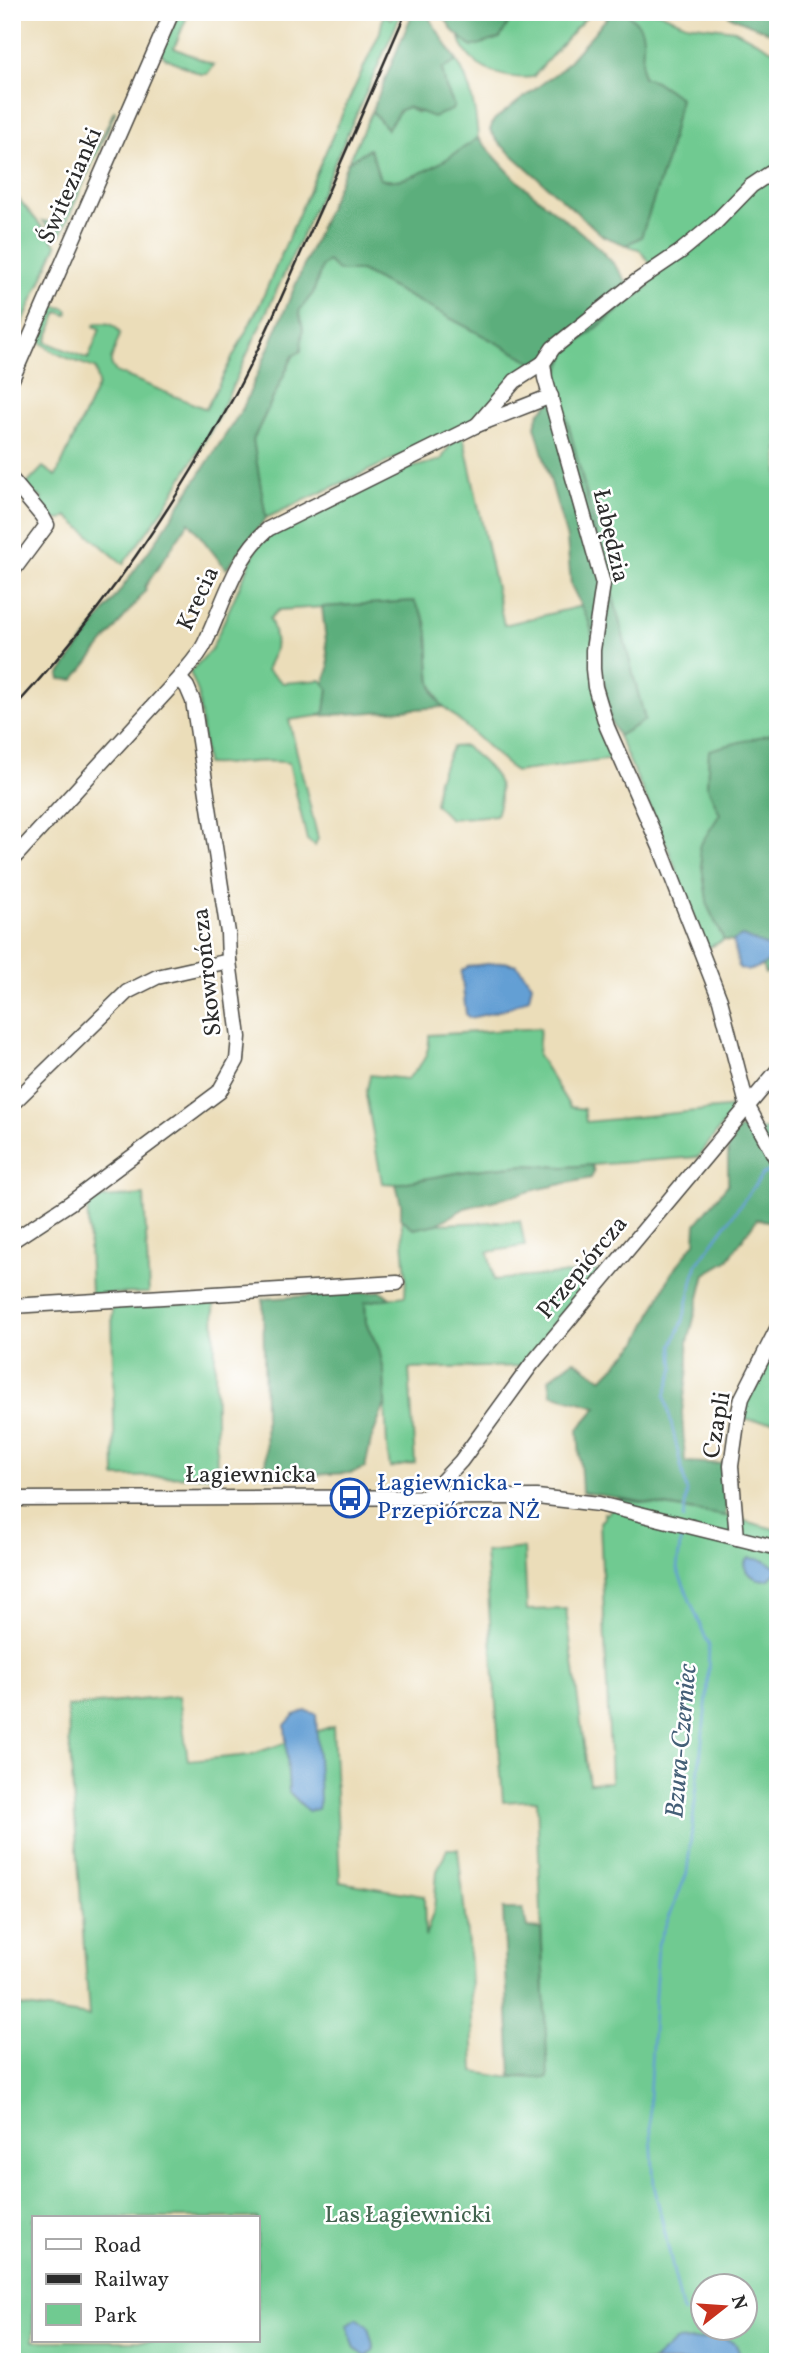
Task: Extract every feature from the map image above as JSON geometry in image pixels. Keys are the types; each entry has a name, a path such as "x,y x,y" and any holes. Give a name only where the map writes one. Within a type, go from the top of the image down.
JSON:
{"street":[{"name":"Świtezianki","path":"12,379 172,12"},
{"path":"543,363 553,348 637,281 680,252 715,223 751,186 778,167"},
{"name":"Łabędzia","path":"543,363 603,584 593,650 596,687 614,746 660,847 720,1000 747,1105 777,1160"},
{"name":"Krecia","path":"477,425 509,387 543,363"},
{"name":"Krecia","path":"12,860 179,678 205,644 243,558 268,529 477,425 551,396"},
{"path":"12,480 47,525 12,572"},
{"name":"Skowrończa","path":"12,1241 132,1158 223,1087 237,1060 239,1049 226,921 193,701 187,687 179,678"},
{"path":"12,1104 127,992 158,977 229,961"},
{"name":"Przepiórcza","path":"427,1497 461,1461 531,1365 778,1070"},
{"path":"12,1306 397,1283"},
{"name":"Czapli","path":"737,1538 731,1466 738,1416 742,1398 778,1327"},
{"name":"Łagiewnicka","path":"12,1499 552,1498 599,1504 778,1548"}],"green space":[{"path":"179,12 189,12 174,48 214,65 207,74 200,74 164,57 161,52"},
{"path":"384,12 388,12 387,17 391,19 395,12 402,12 215,424 161,513 123,564 67,516 62,520 53,519 39,503 42,499 39,495 35,497 25,486 43,467 56,476 98,385 96,369 47,348 38,337 52,306 68,311 67,315 58,312 46,342 88,359 100,329 94,326 96,323 113,325 120,334 111,360 116,372 206,409 260,304 380,32"},
{"path":"413,12 422,12 428,16 457,61 442,69 454,106 452,110 433,117 408,107 400,110 387,129 372,111"},
{"path":"441,12 508,12 510,20 500,38 472,47 453,31"},
{"path":"508,12 592,12 533,77 524,78 505,76 479,65 466,52 459,36 472,47 510,20"},
{"path":"612,12 626,12 642,30 643,77 655,81 680,98 667,159 641,237 626,245 603,236 498,142 490,130 494,120 563,68"},
{"path":"626,12 658,12 686,24 735,30 778,53 778,732 709,751 707,785 720,814 708,907 724,940 706,949 664,838 618,736 645,720 556,379 567,352 649,286 651,264 639,249 626,245 641,237 667,159 680,98 655,81 643,77 642,36"},
{"path":"730,12 778,12 778,36 729,16"},
{"path":"457,61 472,98 478,138 431,168 405,178 380,179 369,149 348,162 372,111 387,129 400,110 408,107 417,113 454,106 442,69"},
{"path":"114,111 61,235 55,235 43,221 49,222 58,231"},
{"path":"478,138 519,182 584,235 613,263 635,297 567,351 556,379 549,367 535,363 361,271 338,271 328,261 322,266 313,293 299,311 303,329 301,351 293,356 253,440 266,518 226,569 189,522 145,587 146,590 74,680 60,679 59,675 158,538 243,408 348,162 369,149 380,179 405,178 431,168"},
{"path":"12,191 57,245 12,347"},
{"path":"328,260 338,271 361,271 535,363 476,421 266,518 253,440 303,329 299,311 313,293 322,266"},
{"path":"560,392 645,720 618,736 610,720 590,624 571,585 567,539 535,426 539,413"},
{"path":"463,435 504,625 582,606 590,624 614,759 515,772 440,703 431,682 426,621 413,601 279,610 270,618 276,644 267,670 283,683 321,680 328,688 325,712 318,716 289,720 318,839 315,846 307,840 289,763 269,761 206,764 198,692 190,672 211,650 257,547 271,535 340,499 407,469 441,460 450,445"},
{"path":"414,601 428,631 432,688 444,707 318,716 325,712 328,689 324,683 329,668 322,607"},
{"path":"778,732 778,967 765,974 762,965 770,960 772,951 742,936 733,941 724,940 708,907 699,847 720,814 707,785 709,750"},
{"path":"465,746 495,775 500,792 496,815 450,819 435,804 438,779 452,747"},
{"path":"540,1028 538,1055 570,1107 584,1109 586,1122 736,1107 698,1157 565,1167 524,1165 473,1170 396,1184 382,1183 366,1095 370,1075 407,1079 424,1060 429,1035"},
{"path":"739,1129 778,1129 778,1223 757,1219 727,1261 705,1274 688,1342 688,1370 682,1412 685,1462 726,1464 726,1516 582,1492 578,1429 597,1407 551,1394 549,1379 574,1360 602,1379 638,1342 671,1274 695,1242 696,1224 728,1184 728,1145"},
{"path":"524,1165 592,1165 594,1172 591,1178 465,1208 437,1224 414,1229 401,1218 396,1184 473,1170"},
{"path":"144,1195 149,1293 91,1294 87,1199"},
{"path":"401,1218 414,1229 437,1224 520,1221 525,1246 488,1252 494,1280 605,1270 525,1366 409,1369 415,1463 390,1468 384,1372 379,1349 366,1323 365,1302 405,1296"},
{"path":"381,1291 390,1298 365,1302 366,1323 379,1349 384,1372 385,1404 371,1440 365,1468 351,1473 266,1477 263,1299"},
{"path":"214,1301 217,1476 115,1477 112,1308"},
{"path":"778,1342 778,1422 745,1420 747,1403"},
{"name":"Las Łagiewnicki","path":"620,1499 726,1516 778,1530 778,2362 12,2362 12,2005 89,2016 67,1707 179,1696 188,1761 250,1755 333,1726 340,1882 424,1896 425,1937 434,1910 437,1871 447,1849 458,1849 470,1963 474,2072 505,2077 547,2078 537,1800 503,1802 485,1552 524,1548 527,1610 566,1609 589,1783 611,1782 600,1522 604,1513 607,1514"},
{"path":"503,1909 523,1909 527,1928 541,1929 548,2078 511,2076"}],"water":[{"path":"742,936 765,945 772,951 770,959 748,971 739,968 733,941"},
{"path":"504,962 517,965 532,984 529,998 500,1011 469,1018 466,1014 461,971 469,966"},
{"path":"749,1558 763,1560 776,1567 776,1572 769,1579 753,1577 747,1571 745,1563"},
{"path":"306,1711 316,1714 320,1800 318,1809 308,1811 289,1792 285,1725 294,1715"},
{"path":"357,2318 368,2326 374,2349 367,2357 355,2349 347,2325"},
{"path":"675,2341 733,2342 744,2362 652,2362"}],"waterway":[{"name":"Bzura-Czerniec","path":"683,1519 687,1492 665,1396 674,1368 672,1346 683,1321 697,1264 763,1174 778,1168"},
{"name":"Bzura-Czerniec","path":"682,1529 677,1569 709,1646 707,1697 687,1873 658,1944 649,2098 654,2185 683,2313"}],"railway":[{"path":"12,710 71,642 126,570 176,496 222,418 273,317 406,12"}],"place":[{"name":"Łagiewnicka - Przepiórcza NŻ","path":"350,1498"}]}
